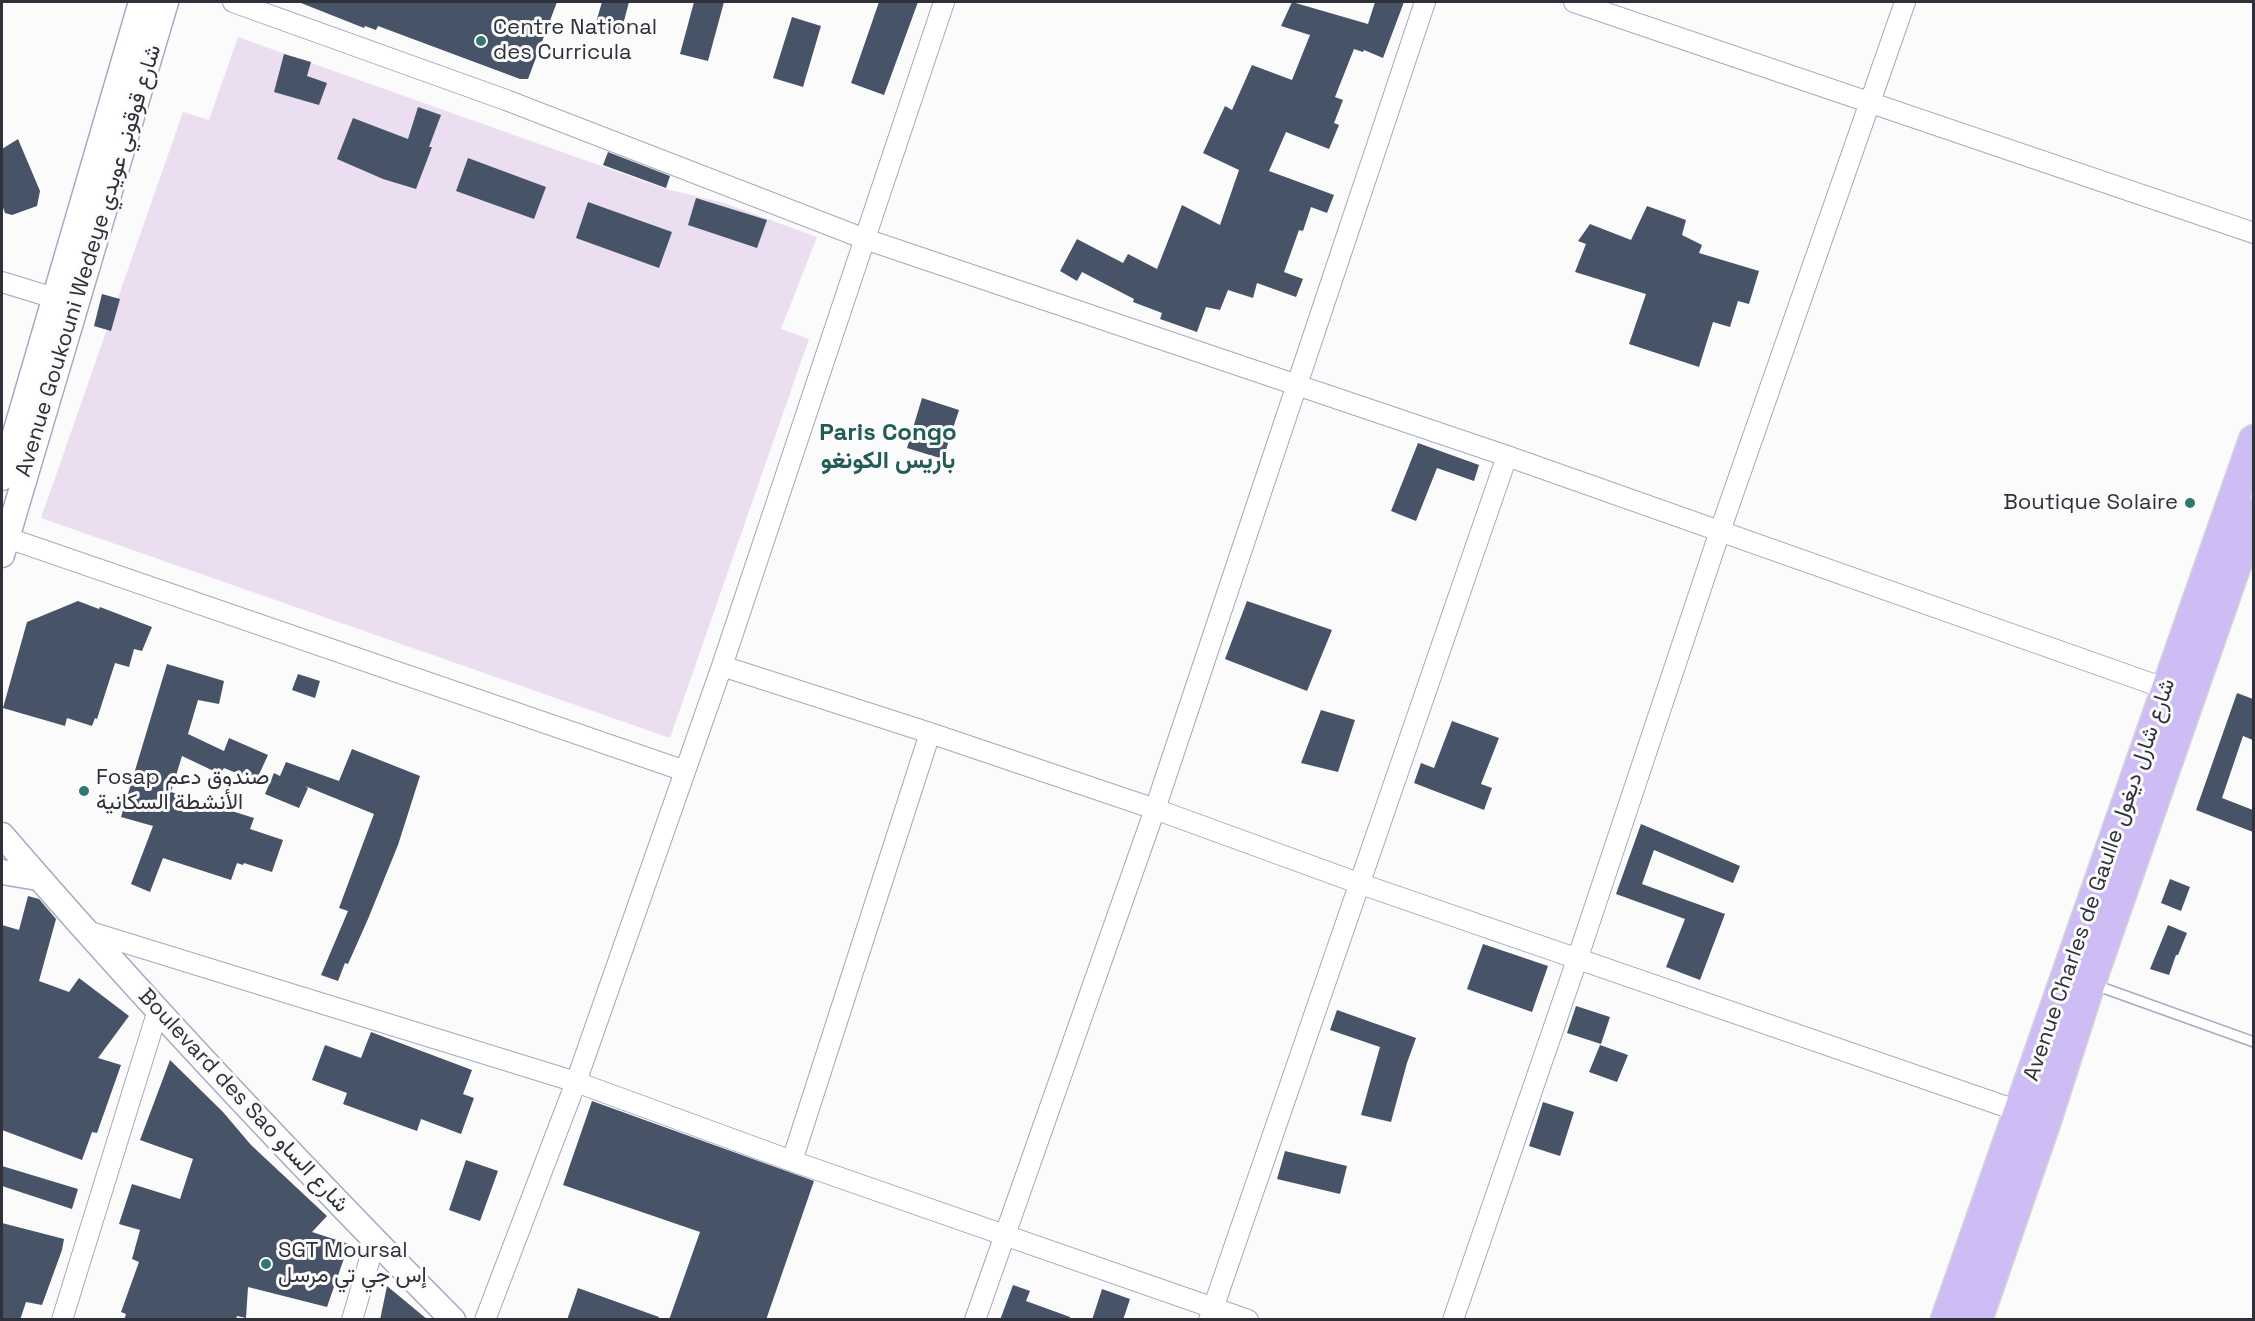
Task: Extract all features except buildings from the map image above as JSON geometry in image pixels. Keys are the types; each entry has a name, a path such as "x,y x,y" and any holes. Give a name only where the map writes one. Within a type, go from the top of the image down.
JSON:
{"main road":[{"name":"Avenue Charles de Gaulle شارع شارل ديغول","path":"1977,1320 2033,1116 2167,689 2250,465"},
{"name":"Avenue Charles de Gaulle شارع شارل ديغول","path":"1946,1320 2090,983 2253,513"}],"street":[{"name":"Avenue Goukouni Wedeye شارع قوقوني عويدي","path":"2,478 141,2"},
{"name":"Avenue Goukouni Wedeye شارع قوقوني عويدي","path":"3,542 166,2"},
{"path":"233,2 506,100 865,239 1507,456 2167,689"},
{"path":"485,1320 576,1082 722,666 944,2"},
{"path":"975,1320 1155,809 1425,2"},
{"path":"1574,2 2253,233"},
{"path":"1453,1320 1578,957 1720,531 1905,2"},
{"path":"2,282 54,298"},
{"path":"1211,1313 1507,456"},
{"path":"3,542 685,771"},
{"path":"722,666 1155,809 1358,883 1578,957 2033,1116"},
{"path":"792,1161 930,733"},
{"name":"Boulevard des Sao شارع الساو","path":"2,836 158,1010 375,1241 453,1320"},
{"path":"2,872 38,878"},
{"path":"84,930 576,1082 792,1161 1004,1234 1211,1313 1248,1320"},
{"path":"62,1320 158,1010"},
{"path":"352,1320 375,1241"}],"lane":[{"path":"2090,983 2253,1042"}],"shaded area":[{"path":"238,37 666,189 724,203 817,237 781,329 809,339 670,738 41,518 183,112 209,120"}],"place":[{"name":"Centre National des Curricula","path":"481,41"},
{"name":"Boutique Solaire","path":"2190,503"},
{"name":"Fosap صندوق دعم الأنشطة السكانية","path":"84,791"},
{"name":"SGT Moursal إس جي تي مرسل","path":"266,1264"}],"district":[{"name":"Paris Congo باريس الكونغو","path":"888,447"}]}
